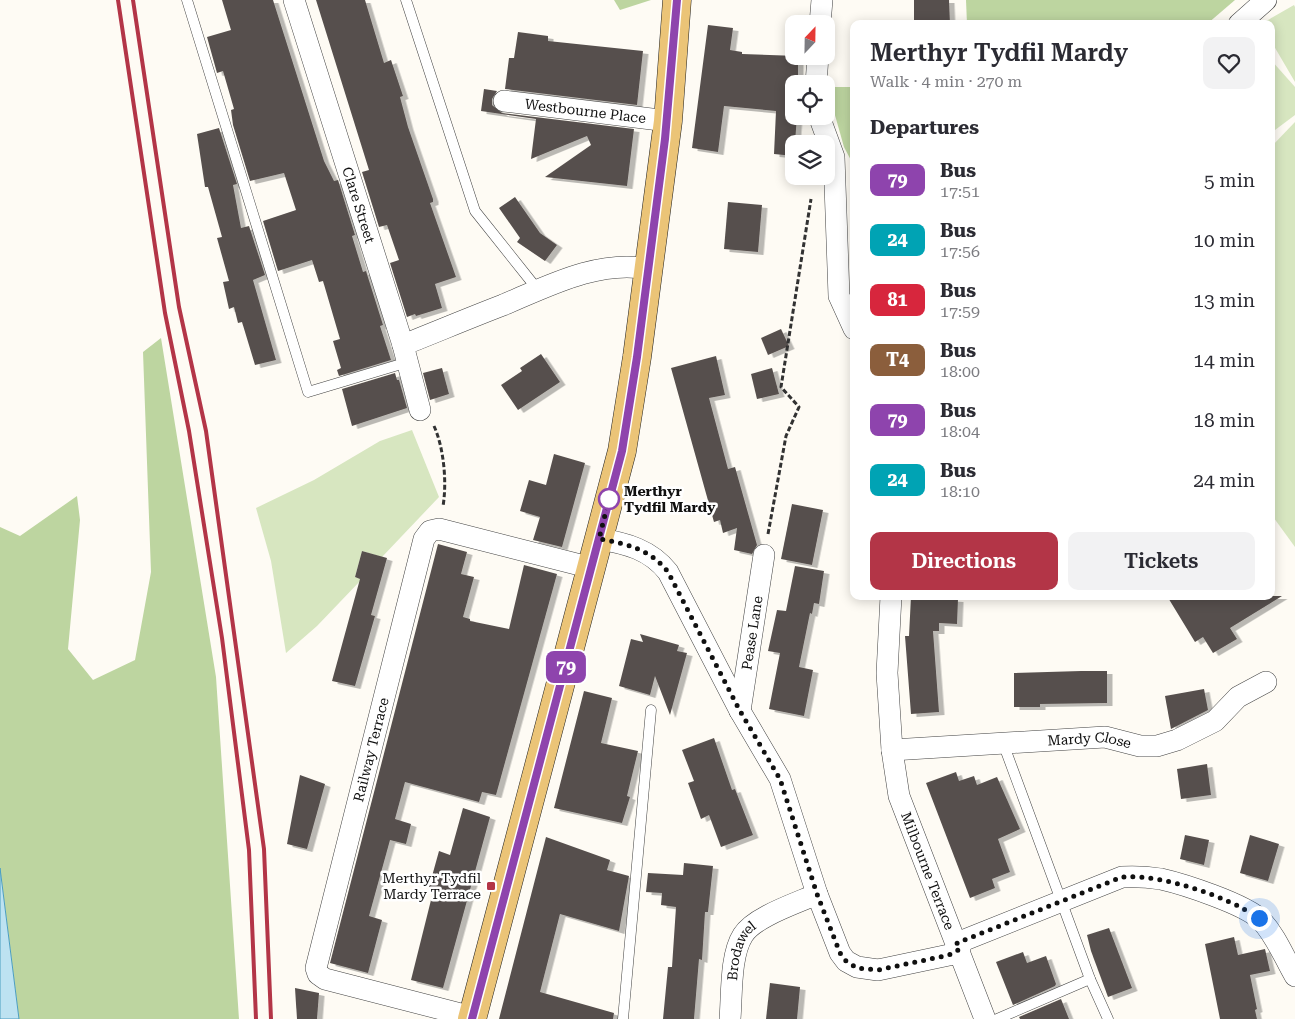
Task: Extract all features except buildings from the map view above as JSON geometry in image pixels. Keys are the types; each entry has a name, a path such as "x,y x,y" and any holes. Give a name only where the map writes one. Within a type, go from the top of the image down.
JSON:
{"main road":[{"path":"472,1018 622,451 649,269 668,121 677,0"}],"street":[{"name":"Clare Street","path":"294,0 405,353 420,410"},
{"path":"821,15 822,0"},
{"path":"1244,20 1266,0"},
{"name":"Westbourne Place","path":"504,101 668,121"},
{"path":"822,125 834,158 839,296 850,320"},
{"path":"405,353 538,290 605,268 631,266 649,269"},
{"path":"439,529 592,568"},
{"name":"Railway Terrace","path":"439,529 430,531 424,539 316,968 318,974 325,980 472,1018"},
{"path":"599,539 648,552 659,560 668,572 740,711 780,779 817,894 840,953 846,961 857,968 878,970 949,955 958,946 1061,902 1122,877 1139,876 1183,886 1247,910 1259,918 1270,931 1295,976"},
{"name":"Pease Lane","path":"740,711 764,555"},
{"name":"Milbourne Terrace","path":"891,600 887,673 892,750 899,796 986,1019"},
{"name":"Mardy Close","path":"892,750 1105,737 1140,746 1157,746 1177,740 1215,721 1238,697 1266,682"},
{"name":"Brodawel","path":"730,1019 736,954 743,935 758,921 817,894"}],"lane":[{"path":"187,0 308,392 405,353"},
{"path":"406,0 475,211 538,290"},
{"path":"623,1019 651,710"},
{"path":"1003,743 1090,979 1108,1019"},
{"path":"997,1019 1090,979"}],"path":[{"path":"764,555 786,436 799,407 781,387 811,195"},
{"path":"420,410 435,428 440,446 444,477 444,502 439,529"}],"green space":[{"path":"614,0 651,0 620,10"},
{"path":"966,0 1235,0 1212,20 967,20"},
{"path":"1294,5 1295,82 1275,48 1275,20 1268,20"},
{"path":"1275,64 1295,87 1295,115 1275,130"},
{"path":"835,87 850,87 850,158 844,147 835,115"},
{"path":"1295,122 1295,547 1275,520 1275,143"},
{"path":"161,338 216,677 239,1019 19,1019 0,868 0,527 20,536 77,496 80,520 68,649 93,680 135,660 151,572 143,352"},
{"path":"412,430 439,497 382,557 362,551 355,577 362,579 317,626 286,653 271,561 256,508 314,480 380,441"}],"water":[{"path":"0,868 19,1019 0,1019"}],"railway":[{"path":"118,0 165,313 189,431 222,638 249,850 256,1019"},
{"path":"133,0 179,307 206,431 264,849 271,1019"}],"bus line":[{"name":"79","path":"472,1019 622,451 631,405 668,121 677,23 677,0"}],"place":[{"name":"Merthyr Tydfil Mardy","path":"609,499"},
{"name":"Merthyr Tydfil Mardy Terrace","path":"491,886"}],"route":[{"path":"609,499 599,539 648,552 659,560 668,572 740,711 780,779 817,894 840,953 846,961 857,968 878,970 949,955 960,949 957,943 1122,877 1139,876 1162,879 1247,910 1259,918"}]}
